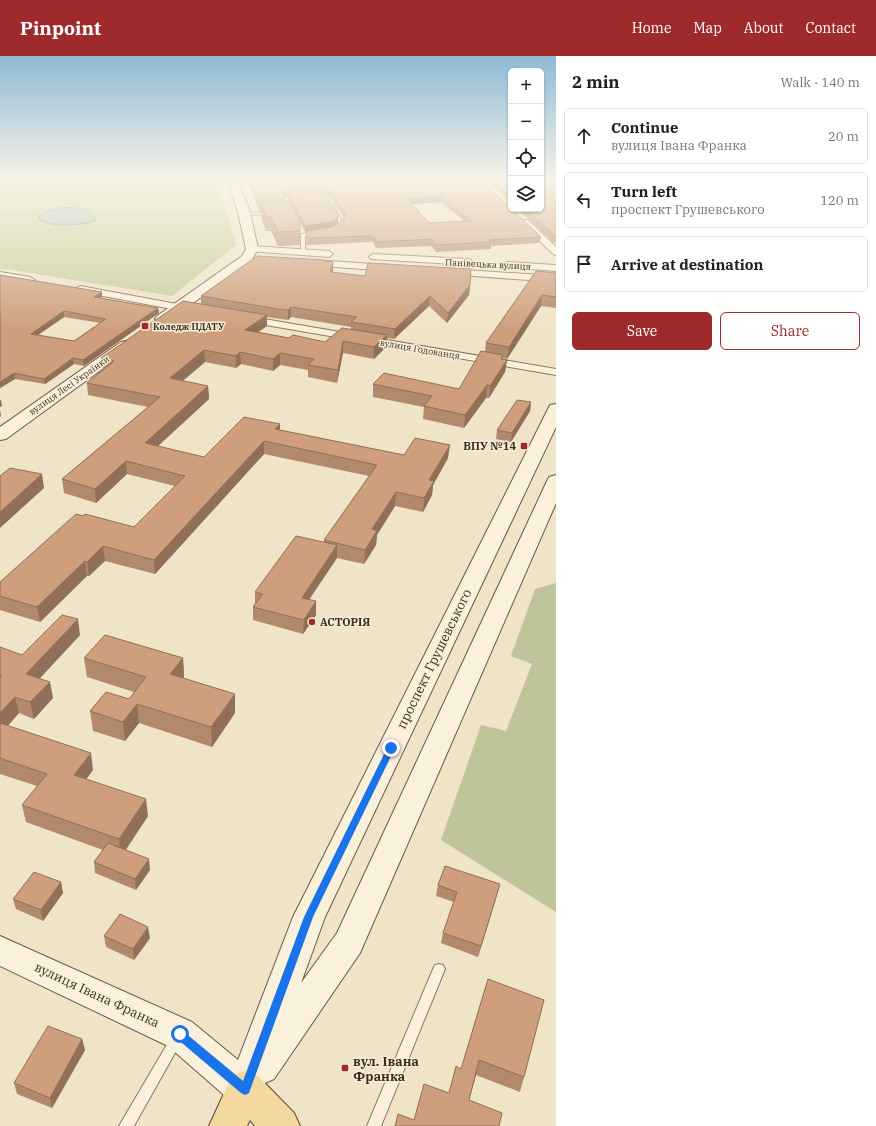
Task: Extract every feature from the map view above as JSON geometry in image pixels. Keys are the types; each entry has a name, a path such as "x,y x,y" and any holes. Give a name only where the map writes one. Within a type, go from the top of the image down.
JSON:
{"main road":[{"path":"151,327 249,254 246,230"},
{"name":"вулиця Лесі Українки","path":"0,435 138,336"},
{"name":"проспект Грушевського","path":"228,1126 245,1089 308,917 556,409"},
{"name":"проспект Грушевського","path":"245,1089 349,943 556,481"},
{"name":"вулиця Івана Франка","path":"0,950 180,1034 245,1089 281,1126"}],"street":[{"path":"533,230 556,252"},
{"path":"249,254 303,252 335,254"},
{"path":"249,254 398,268"},
{"name":"Панівецька вулиця","path":"366,256 477,263"},
{"name":"Панівецька вулиця","path":"501,264 556,268"},
{"name":"Панівецька вулиця","path":"437,271 556,279"},
{"path":"0,274 39,282"},
{"path":"70,287 202,311"},
{"name":"вулиця Годованця","path":"234,317 556,372"}],"lane":[{"path":"300,230 303,235 303,252"},
{"path":"303,235 325,232"},
{"path":"374,1126 440,968"},
{"path":"126,1126 180,1034"}],"green space":[{"path":"0,230 232,230 236,245 172,296 0,268"},
{"path":"556,583 556,912 441,840 481,725 506,731 532,664 511,656 535,589"}],"building":[{"path":"277,230 300,230 300,231 278,232"},
{"path":"314,230 534,230 541,237 436,245 432,239 377,242 373,236 307,238 307,231"},
{"path":"548,230 556,230 555,236"},
{"path":"257,256 325,260 333,262 330,272 365,276 368,263 471,269 470,285 448,313 430,296 395,329 351,322 357,317 291,307 288,310 278,309 201,296"},
{"path":"536,271 556,273 556,297 542,295 509,347 486,343"},
{"path":"0,275 102,292 94,297 158,308 83,360 73,358 44,379 14,373 0,382","holes":["64,311 106,319 74,341 31,334"]},
{"path":"183,301 267,315 245,330 289,338 293,335 325,342 342,328 387,335 374,347 343,341 338,370 308,365 314,359 280,353 273,359 240,352 236,356 204,350 170,378 208,386 145,443 204,457 244,417 280,424 275,429 404,455 415,438 450,445 429,480 434,481 424,498 396,492 372,529 377,531 365,550 324,540 377,465 264,441 154,560 103,546 87,562 85,561 37,607 0,596 0,582 76,514 83,516 85,514 134,527 185,476 126,461 95,489 62,479 160,397 87,383 114,361 101,358"},
{"path":"481,351 503,355 501,359 507,360 490,386 487,385 465,415 424,406 432,396 373,384 384,373 459,389"},
{"path":"517,400 531,402 512,433 497,430"},
{"path":"10,468 42,474 0,512 0,476"},
{"path":"296,536 337,545 302,598 316,601 304,620 253,607 263,594 255,592"},
{"path":"62,615 78,619 26,674 50,682 30,702 15,697 0,713 0,678 2,676 0,675 0,647 22,655"},
{"path":"105,635 183,658 170,674 235,694 211,727 137,704 123,722 90,711 106,692 129,699 146,677 84,658"},
{"path":"0,723 91,753 74,775 146,799 119,839 22,805 47,774 0,758"},
{"path":"108,843 149,859 135,879 94,862"},
{"path":"445,866 500,884 481,946 443,933 457,892 438,885"},
{"path":"34,872 61,882 41,910 13,899"},
{"path":"120,914 148,927 133,949 104,936"},
{"path":"488,979 544,1000 524,1077 479,1060 469,1100 502,1113 499,1126 395,1126 398,1114 414,1120 424,1084 449,1093 456,1066 461,1069"},
{"path":"48,1026 82,1039 50,1098 14,1083"}],"place":[{"name":"Коледж ПДАТУ","path":"145,326"},
{"name":"ВПУ №14","path":"524,446"},
{"name":"АСТОРІЯ","path":"312,622"},
{"name":"вул. Івана Франка","path":"345,1068"}],"route":[{"path":"180,1034 245,1089 308,917 391,748"}]}
